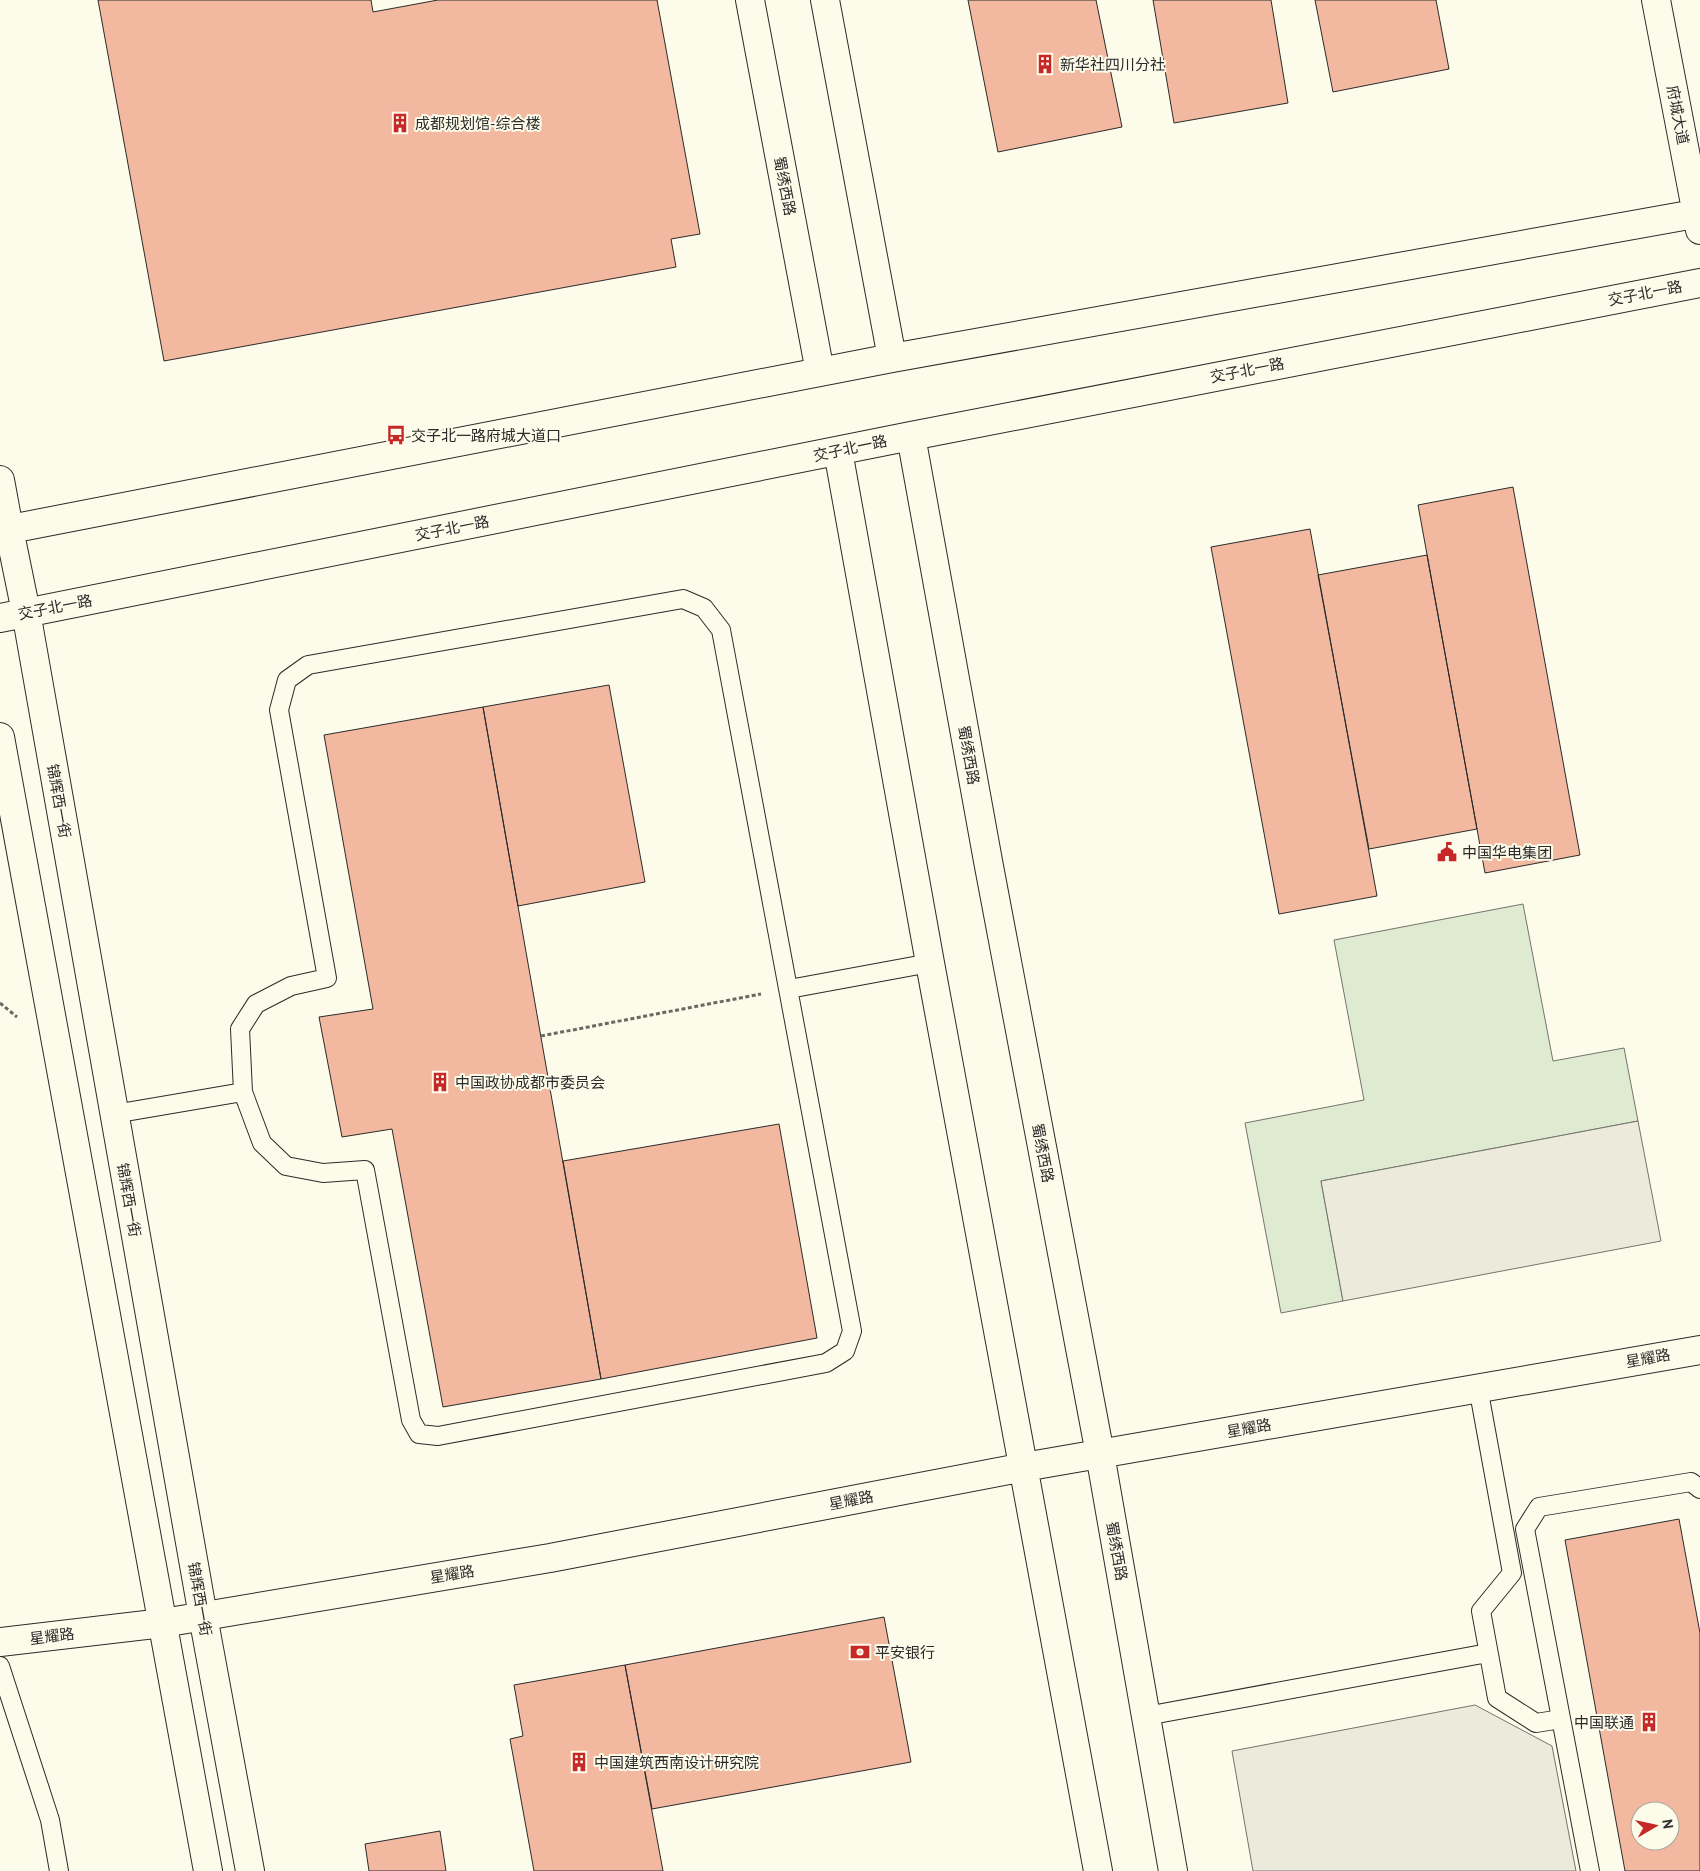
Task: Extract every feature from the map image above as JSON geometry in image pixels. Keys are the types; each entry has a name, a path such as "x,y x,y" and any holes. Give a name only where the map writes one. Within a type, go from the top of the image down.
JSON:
{"street":[{"name":"蜀绣西路","path":"750,0 820,372"},
{"path":"825,0 892,358"},
{"name":"府城大道","path":"1656,0 1699,219"},
{"path":"5,530 892,358 1699,219"},
{"name":"交子北一路","path":"13,615 911,436 1700,282"},
{"name":"蜀绣西路","path":"911,436 988,860 1100,1454 1173,1871"},
{"path":"838,451 930,963 1098,1871"},
{"name":"锦辉西一街","path":"0,480 13,615 114,1114 250,1871"},
{"path":"0,737 208,1871"},
{"name":"星耀路","path":"0,1642 163,1624 550,1558 1024,1467 1700,1350"}],"lane":[{"path":"683,599 704,608 721,630 852,1331 845,1351 826,1363 816,1365 438,1436 419,1434 411,1420 365,1170 323,1173 286,1166 262,1143 243,1092 240,1029 256,1004 291,986 327,978 279,710 287,680 308,665 683,599"},
{"path":"789,989 930,963"},
{"path":"114,1114 243,1092"},
{"path":"1478,1387 1512,1573 1481,1611 1497,1698 1536,1723 1561,1719"},
{"path":"1590,1871 1525,1529 1539,1507 1691,1482 1700,1489"},
{"path":"1504,1534 1525,1529"},
{"path":"1146,1716 1488,1653"},
{"path":"0,1666 50,1820 59,1871"}],"path":[{"path":"541,1036 789,989"}],"green space":[{"path":"1523,904 1553,1061 1624,1048 1638,1121 1321,1181 1343,1301 1281,1313 1245,1123 1364,1100 1334,940"}],"shaded area":[{"path":"1638,1121 1661,1241 1343,1301 1321,1181"},
{"path":"1475,1705 1552,1746 1576,1871 1253,1871 1232,1751"}],"building":[{"name":"成都规划馆-综合楼","path":"98,0 371,0 373,12 438,0 657,0 700,234 671,239 676,267 164,361"},
{"name":"新华社四川分社","path":"968,0 1096,0 1122,127 998,152"},
{"path":"1153,0 1271,0 1288,103 1174,123"},
{"path":"1315,0 1436,0 1449,69 1333,92"},
{"path":"1513,487 1580,855 1485,873 1418,505"},
{"path":"1310,529 1377,896 1279,914 1211,547"},
{"path":"1427,555 1477,829 1369,849 1318,575"},
{"path":"609,685 645,882 518,906 483,707"},
{"name":"中国政协成都市委员会","path":"483,707 601,1379 443,1407 392,1129 342,1137 319,1017 373,1009 324,735"},
{"path":"779,1124 817,1338 601,1379 563,1161"},
{"name":"中国联通","path":"1679,1519 1700,1633 1700,1871 1625,1871 1565,1540"},
{"path":"884,1617 911,1762 652,1809 625,1665"},
{"name":"中国建筑西南设计研究院","path":"625,1665 663,1871 534,1871 510,1739 523,1736 514,1685"},
{"path":"440,1831 446,1871 369,1871 365,1844"}],"place":[{"name":"新华社四川分社","path":"1045,64"},
{"name":"成都规划馆-综合楼","path":"400,123"},
{"name":"交子北一路府城大道口","path":"396,435"},
{"name":"中国华电集团","path":"1447,852"},
{"name":"中国政协成都市委员会","path":"440,1082"},
{"name":"平安银行","path":"860,1652"},
{"name":"中国联通","path":"1649,1722"},
{"name":"中国建筑西南设计研究院","path":"579,1762"}]}
